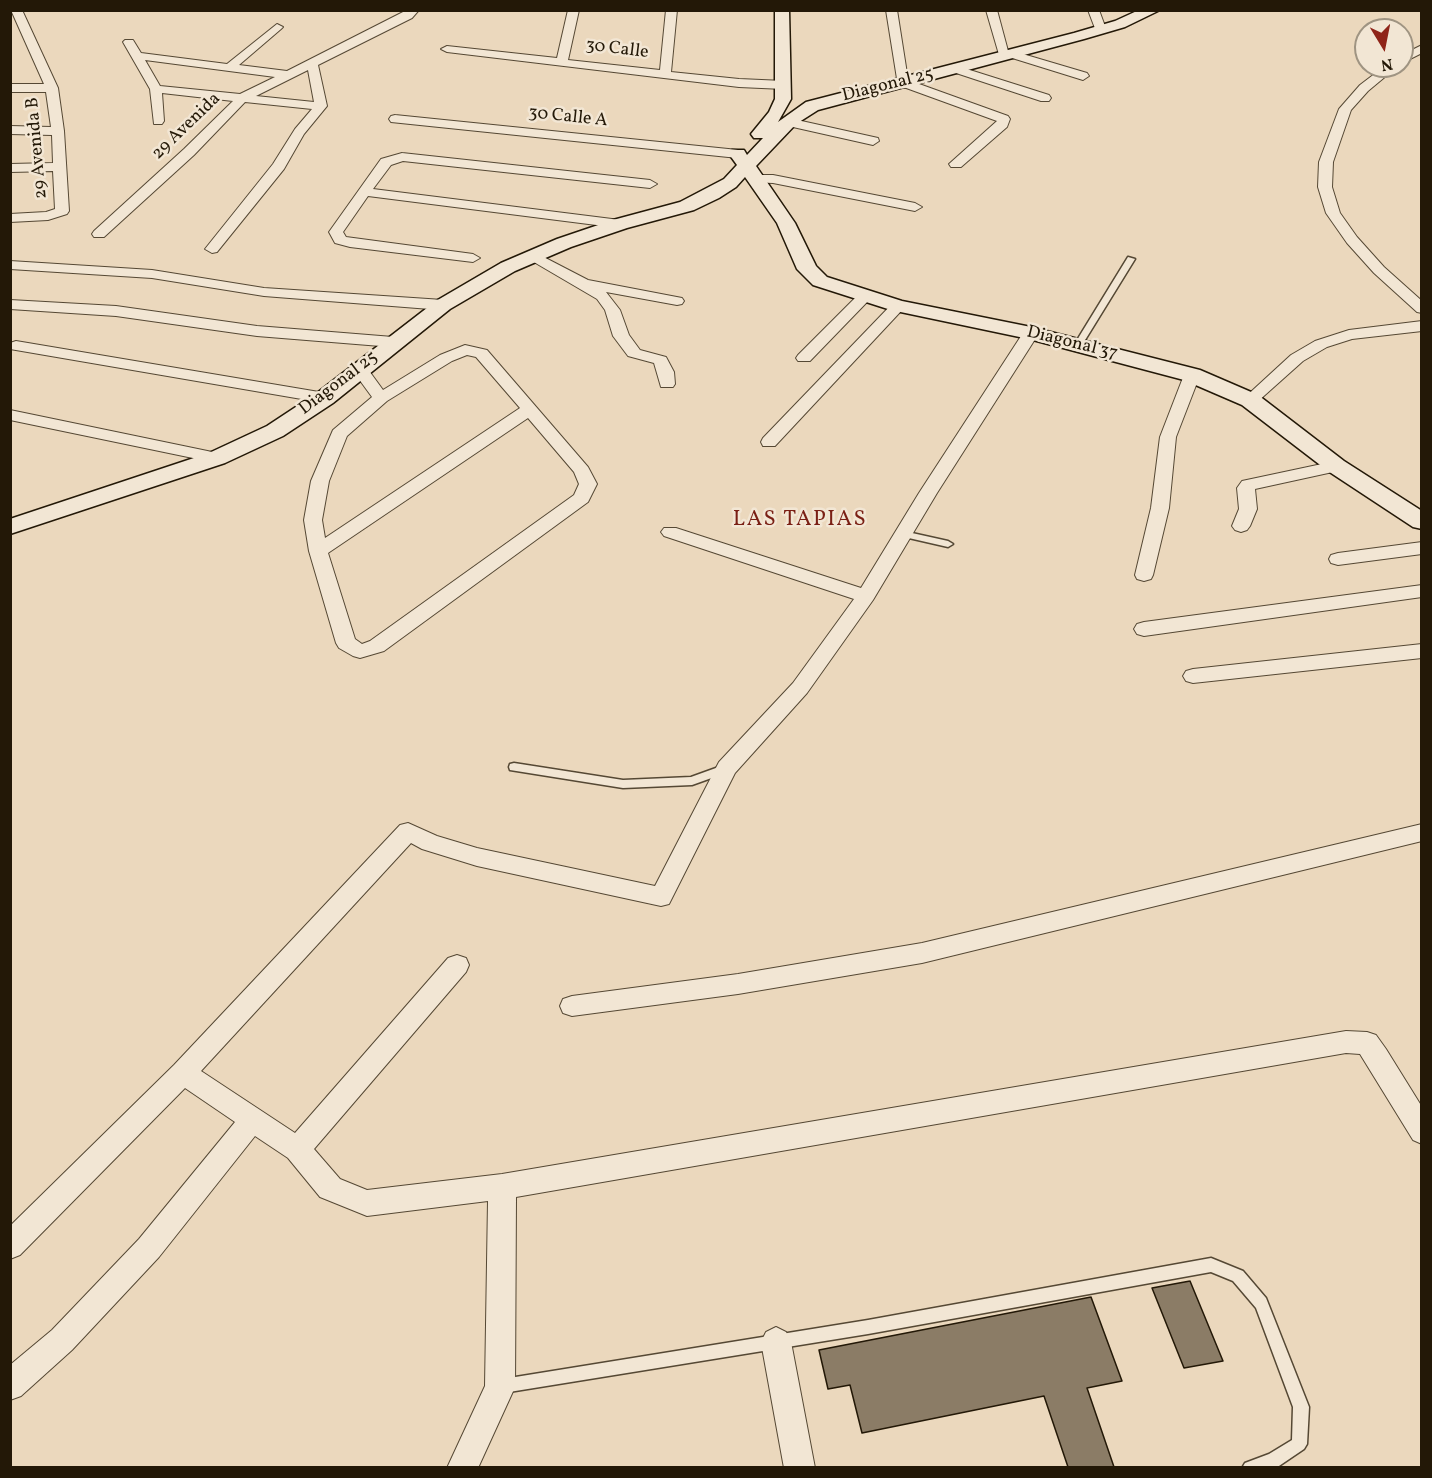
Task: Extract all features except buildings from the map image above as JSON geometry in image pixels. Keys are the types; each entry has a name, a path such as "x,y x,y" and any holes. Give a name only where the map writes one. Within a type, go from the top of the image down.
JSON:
{"main road":[{"path":"746,167 760,135 781,105 784,85 782,10"},
{"name":"Diagonal 25","path":"10,527 217,458 275,431 361,371 393,342 443,305 532,255 620,224 687,206 713,194 746,167 788,122 804,110 841,98 1100,29 1153,10"},
{"path":"781,105 804,110"},
{"name":"Diagonal 37","path":"746,167 786,223 807,269 820,281 898,306 1030,333 1192,375 1250,400 1336,466 1422,522"}],"street":[{"name":"29 Avenida B","path":"10,218 57,215 62,211 58,131 52,88 16,10"},
{"name":"29 Avenida","path":"99,234 189,152 242,98 408,16 414,10"},
{"path":"562,61 574,10"},
{"path":"665,74 672,10"},
{"path":"891,10 903,82 1004,119 1003,124 957,164"},
{"path":"991,10 1008,55 1083,76"},
{"path":"1092,10 1100,29"},
{"path":"230,67 277,27"},
{"path":"129,42 156,89 158,121"},
{"name":"30 Calle","path":"447,49 739,83 784,85"},
{"path":"138,56 287,75"},
{"path":"312,63 321,106"},
{"path":"954,69 1045,98"},
{"path":"1377,78 1345,109 1326,162 1325,187 1333,213 1352,240 1379,270 1422,309"},
{"path":"10,88 52,88"},
{"path":"156,89 321,106"},
{"path":"212,249 279,166 299,132 321,106"},
{"name":"30 Calle A","path":"395,119 746,167 773,179 915,207"},
{"path":"788,122 873,141"},
{"path":"10,130 58,131"},
{"path":"473,258 340,240 336,232 386,162 407,156 651,184"},
{"path":"10,168 58,167"},
{"path":"365,192 620,224"},
{"path":"532,255 602,296 612,310 621,336 634,352 660,360 666,372 667,384"},
{"path":"10,266 152,274 264,292 443,305"},
{"path":"585,284 677,301"},
{"path":"804,358 865,296"},
{"path":"10,304 116,310 256,331 393,342"},
{"path":"769,442 898,306"},
{"path":"1250,400 1297,358 1321,344 1349,335 1386,329 1422,327"},
{"path":"10,1246 183,1073 408,831 430,843 477,857 661,897 727,768 800,688 866,596 1030,333"},
{"path":"16,346 325,398"},
{"path":"465,350 481,353 530,409 582,471 588,484 582,498 377,646 360,651 346,643 318,551 312,520 320,481 339,434 381,398 446,358 465,350"},
{"path":"361,371 381,398"},
{"path":"1144,575 1160,508 1168,437 1192,375"},
{"path":"318,551 530,409"},
{"path":"10,415 217,458"},
{"path":"1241,526 1248,509 1245,488 1248,485 1336,466"},
{"path":"670,532 866,596"},
{"path":"1338,559 1422,548"},
{"path":"1144,629 1422,591"},
{"path":"1193,676 1422,651"},
{"path":"572,1006 738,984 922,953 1422,832"},
{"path":"297,1149 457,965"},
{"path":"183,1073 297,1149 330,1188 367,1203 502,1187 1346,1042 1367,1043 1422,1132"},
{"path":"10,1384 62,1340 149,1248 253,1119"},
{"path":"462,1467 500,1387 502,1187"},
{"path":"776,1341 800,1467"}],"lane":[{"path":"1078,345 1131,259"},
{"path":"903,534 948,544"},
{"path":"514,767 623,784 692,782 727,768"},
{"path":"500,1387 868,1327 1211,1265 1238,1276 1261,1303 1301,1407 1299,1444 1273,1461 1250,1467"}],"district":[{"name":"LAS TAPIAS","path":"800,521"}]}
